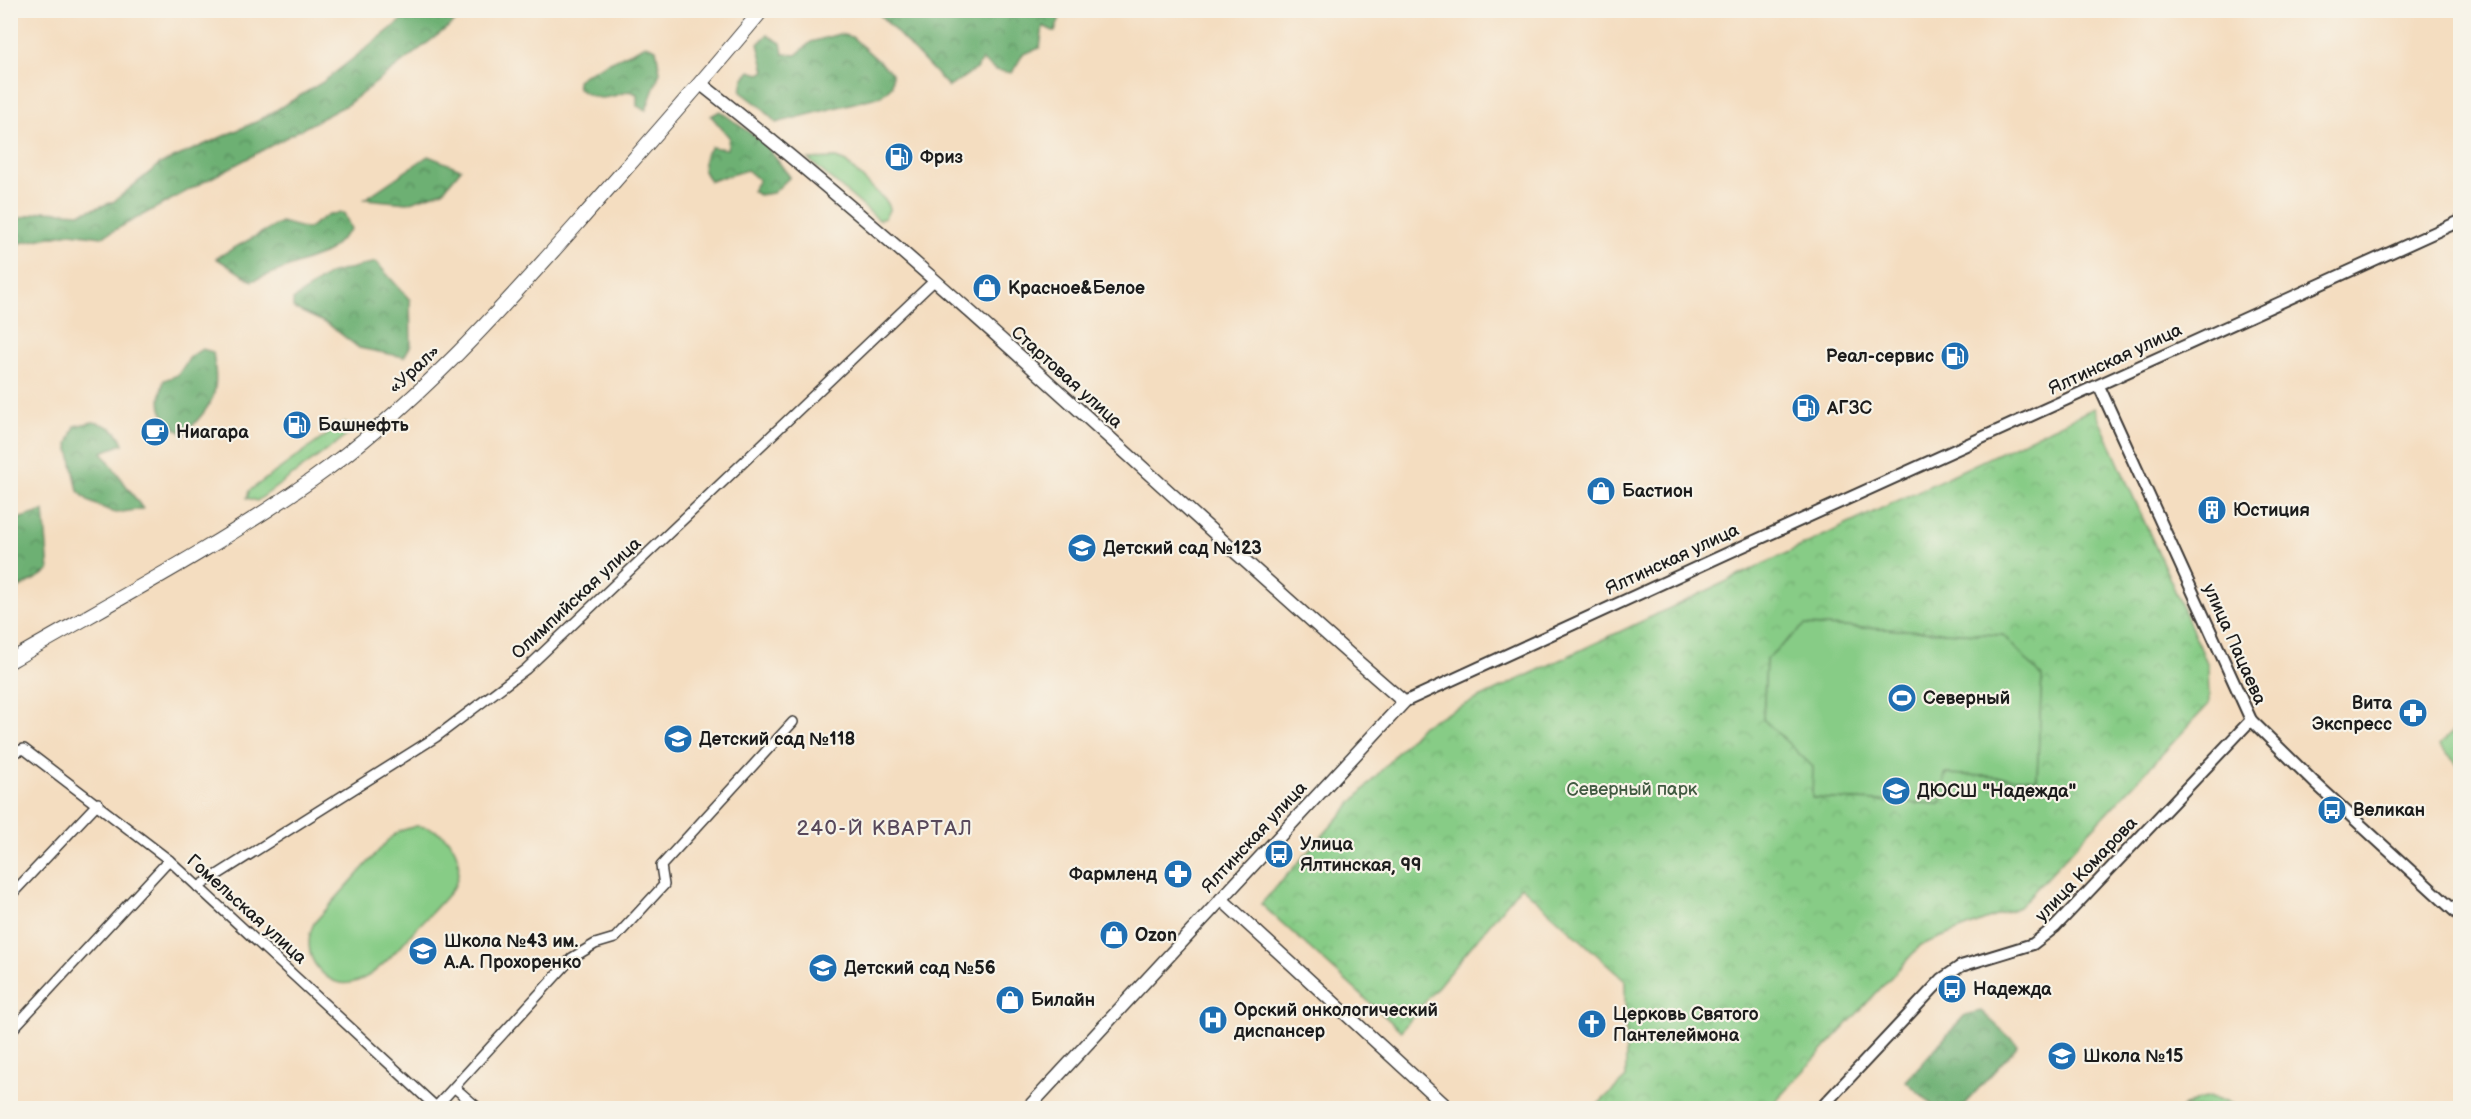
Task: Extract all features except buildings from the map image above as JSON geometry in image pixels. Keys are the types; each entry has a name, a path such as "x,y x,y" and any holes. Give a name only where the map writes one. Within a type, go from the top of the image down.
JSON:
{"main road":[{"name":"«Урал»","path":"10,661 240,527 314,478 392,414 454,357 520,289 701,84 762,10"},
{"name":"Стартовая улица","path":"701,84 840,196 1255,571 1404,702"},
{"name":"Ялтинская улица","path":"1028,1108 1404,702"},
{"path":"1221,900 1448,1108"}],"street":[{"name":"Ялтинская улица","path":"1404,702 1722,555 2460,221"},
{"name":"Олимпийская улица","path":"198,887 436,737 526,669 935,280"},
{"name":"улица Пацаева","path":"2099,386 2251,720 2315,783 2460,915"},
{"name":"улица Комарова","path":"1821,1108 1942,978 1961,966 2032,944 2055,927 2251,720"},
{"path":"436,1108 572,958 595,944 615,938 644,908 664,885 661,866 793,722"},
{"name":"Гомельская улица","path":"10,754 24,749 98,803 169,860 436,1108"},
{"path":"10,896 98,803"},
{"path":"10,1032 169,860"},
{"path":"455,1088 478,1108"}],"green space":[{"path":"415,10 469,11 348,104 102,237 70,233 15,244 11,256 11,221 44,211 81,213 113,202 160,164 258,121 323,82"},
{"path":"1059,10 1061,14 1055,32 1043,26 1040,48 1023,54 1012,73 995,70 982,60 976,69 949,87 880,15 889,11"},
{"path":"839,34 852,37 892,73 892,86 881,96 776,123 761,107 741,92 743,79 750,71 760,74 765,71 758,44 767,35 781,43 783,54 796,55 811,42"},
{"path":"646,45 656,49 660,72 646,110 637,106 637,94 630,91 616,96 598,98 578,89 577,80 602,65"},
{"path":"720,111 765,144 790,177 773,193 759,195 752,191 759,180 747,170 710,181 703,170 705,155 711,147 727,149 729,137 711,116"},
{"path":"428,156 461,169 443,191 407,203 365,199"},
{"path":"836,158 846,162 887,202 890,208 885,218 879,220 808,159"},
{"path":"344,213 351,229 328,252 252,281 216,258 281,222 307,229 329,214"},
{"path":"376,262 410,300 411,345 404,357 359,348 328,324 293,308 293,300 329,274"},
{"path":"202,349 213,352 215,389 208,406 184,435 170,423 162,412 161,390 164,380 178,375 190,357"},
{"name":"Северный парк","path":"2094,408 2208,665 2209,704 2019,907 1921,945 1769,1108 1594,1108 1626,1078 1625,980 1521,886 1401,1031 1261,904 1422,725","holes":["1805,625 2003,635 2042,677 2037,779 1945,774 1940,804 1812,798 1813,767 1763,719 1766,659"]},
{"path":"93,422 112,428 121,439 123,444 102,452 143,509 115,513 90,502 78,491 68,444 75,426"},
{"path":"345,422 351,427 349,434 257,501 247,498 249,491"},
{"path":"44,511 49,571 11,593 11,521"},
{"name":"Северный","path":"1805,625 2003,635 2042,676 2037,779 1946,774 1940,804 1812,798 1763,719 1766,659"},
{"path":"2454,730 2460,735 2460,767 2439,746"},
{"path":"416,826 438,832 453,846 459,865 454,887 394,954 370,975 357,982 343,983 330,979 317,967 311,957 309,940 314,923 390,838 400,831"},
{"path":"1981,1011 2018,1045 1961,1108 1936,1108 1906,1081 1965,1015"},
{"path":"2211,1097 2239,1108 2181,1108 2197,1100"}],"place":[{"name":"Фриз","path":"899,157"},
{"name":"Красное&Белое","path":"987,288"},
{"name":"Реал-сервис","path":"1955,356"},
{"name":"АГЗС","path":"1806,408"},
{"name":"Башнефть","path":"297,425"},
{"name":"Ниагара","path":"155,432"},
{"name":"Бастион","path":"1601,491"},
{"name":"Юстиция","path":"2212,510"},
{"name":"Детский сад №123","path":"1082,548"},
{"name":"Северный","path":"1902,698"},
{"name":"Вита Экспресс","path":"2413,713"},
{"name":"Детский сад №118","path":"678,739"},
{"name":"ДЮСШ \"Надежда\"","path":"1896,791"},
{"name":"Великан","path":"2332,810"},
{"name":"Улица Ялтинская, 99","path":"1279,854"},
{"name":"Фармленд","path":"1178,874"},
{"name":"Ozon","path":"1114,935"},
{"name":"Школа №43 им. А.А. Прохоренко","path":"423,951"},
{"name":"Детский сад №56","path":"823,968"},
{"name":"Надежда","path":"1952,989"},
{"name":"Билайн","path":"1010,1000"},
{"name":"Орский онкологический диспансер","path":"1213,1020"},
{"name":"Церковь Святого Пантелеймона","path":"1592,1024"},
{"name":"Школа №15","path":"2062,1056"}],"district":[{"name":"240-Й КВАРТАЛ","path":"885,828"}]}
